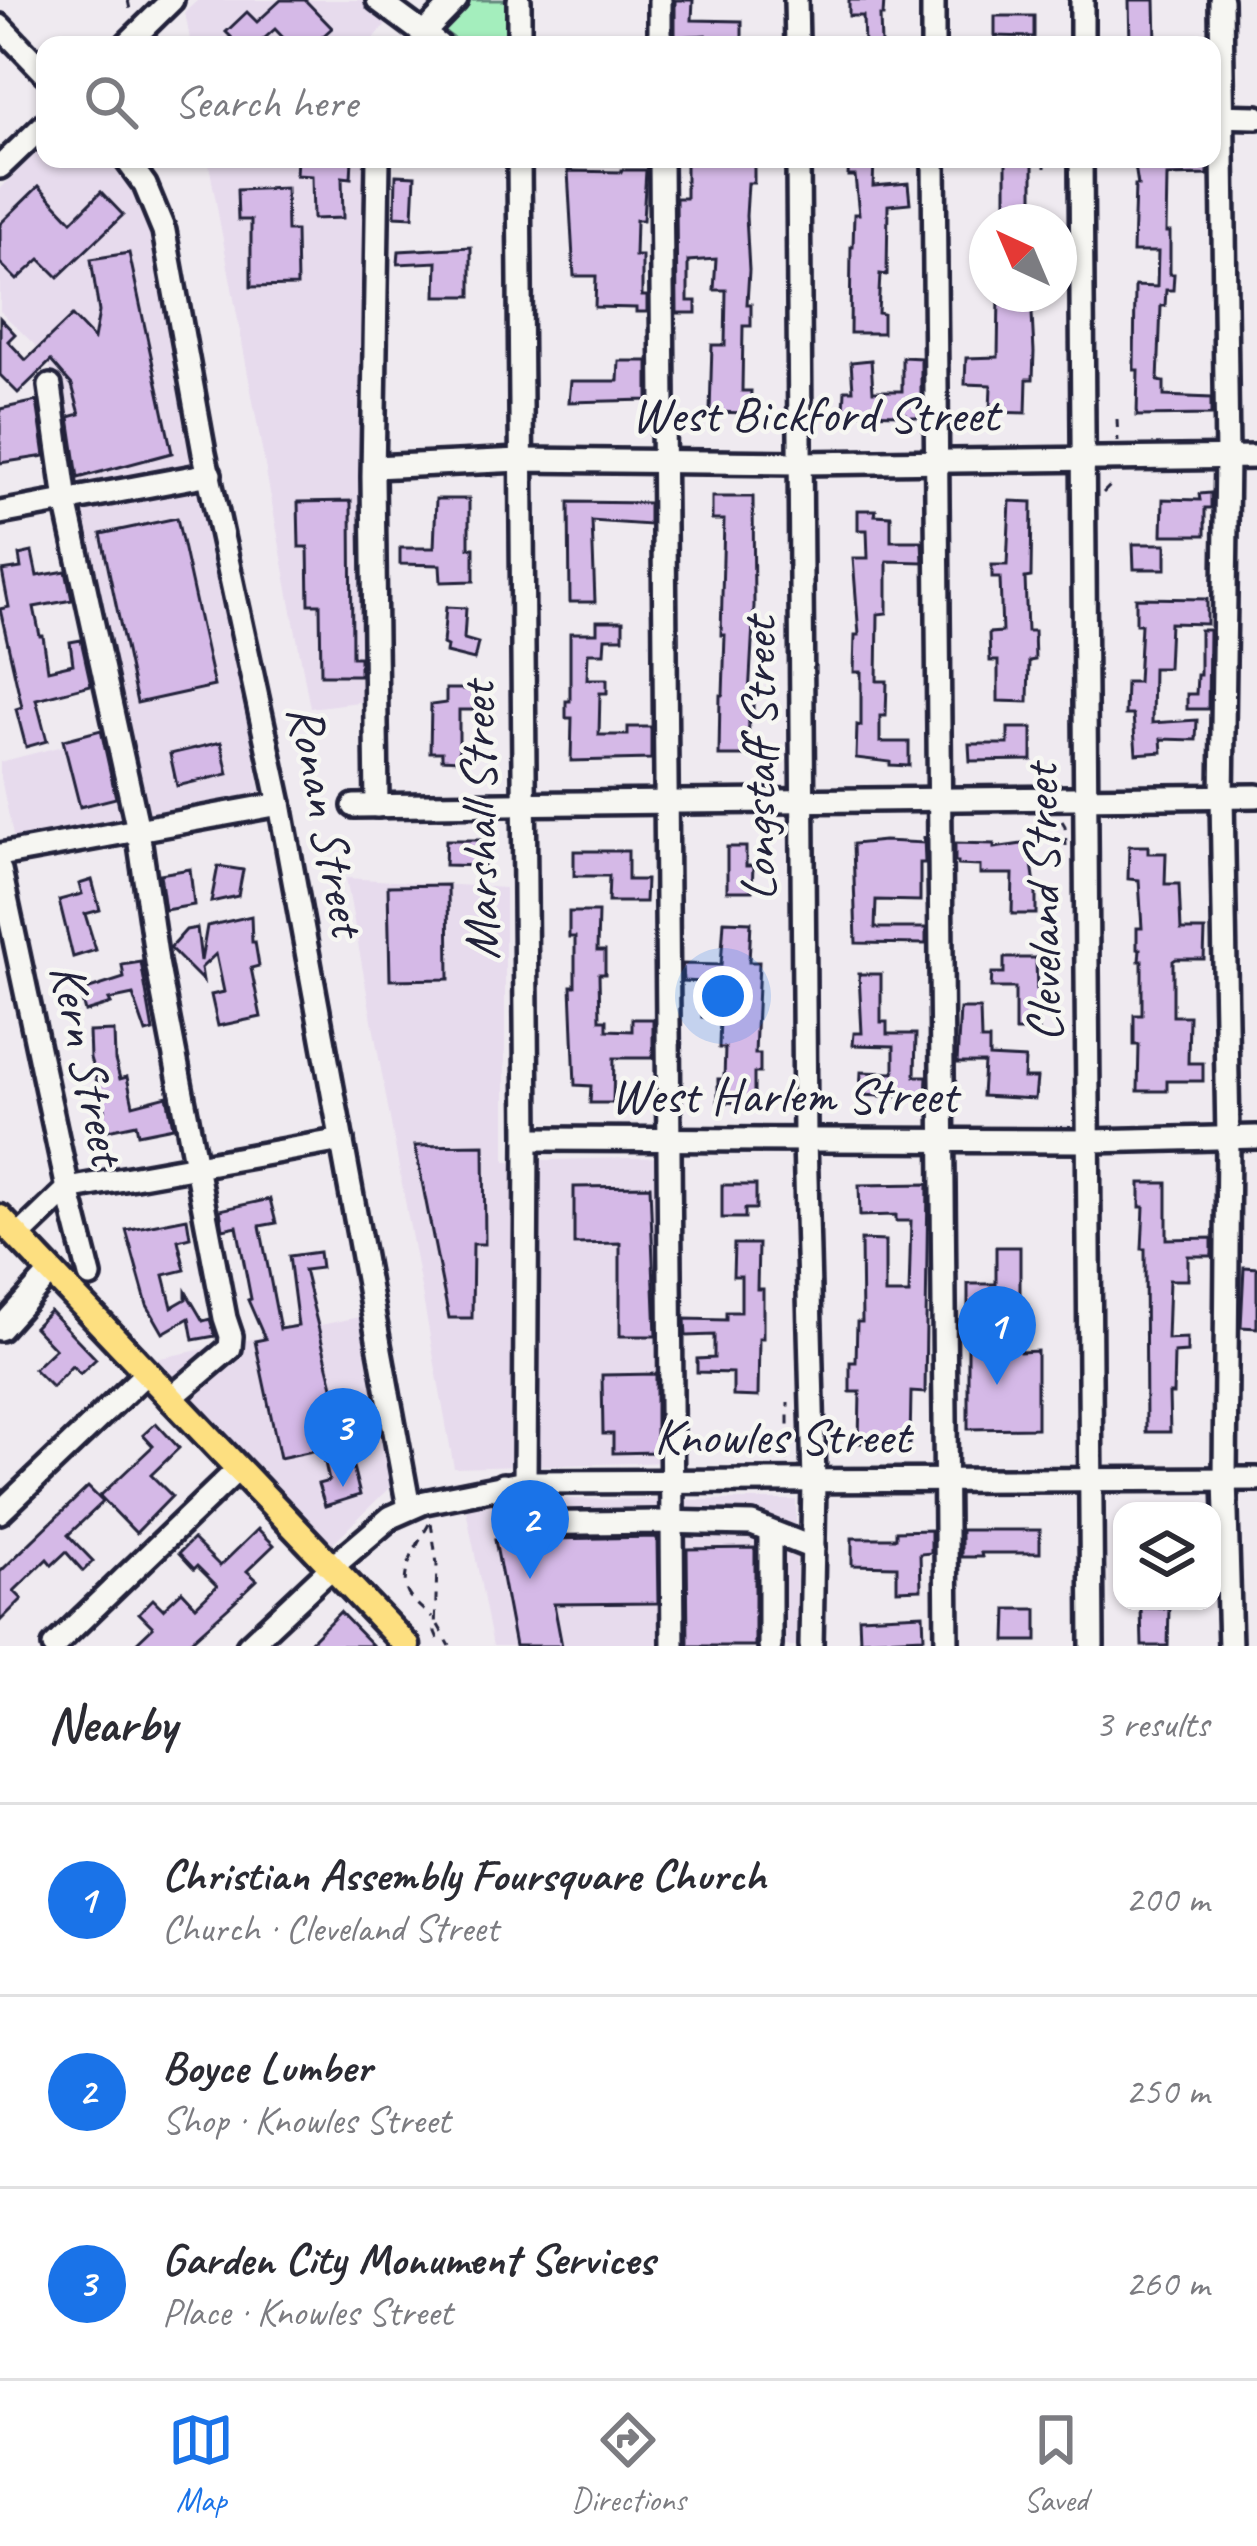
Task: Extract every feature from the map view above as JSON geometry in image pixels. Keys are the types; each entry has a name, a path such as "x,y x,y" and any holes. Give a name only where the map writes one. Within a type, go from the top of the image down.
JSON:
{"main road":[{"path":"9,1227 407,1646"}],"street":[{"path":"129,34 172,0"},
{"path":"377,0 427,36"},
{"path":"433,36 456,0"},
{"path":"519,0 519,36"},
{"path":"660,0 660,36"},
{"path":"796,0 797,36"},
{"path":"933,0 934,36"},
{"path":"1082,0 1082,36"},
{"path":"1220,36 1221,0"},
{"path":"0,26 36,64"},
{"path":"1221,116 1257,117"},
{"path":"0,167 36,133"},
{"name":"Ronan Street","path":"133,168 164,231 280,804 409,1508"},
{"path":"378,168 365,806 1257,796"},
{"name":"Marshall Street","path":"514,1484 527,1138 519,168"},
{"path":"662,168 673,1646"},
{"name":"Longstaff Street","path":"798,168 806,1139 814,1482 811,1646"},
{"path":"934,168 947,1646"},
{"name":"Cleveland Street","path":"1081,168 1092,1646"},
{"path":"1219,168 1227,457 1222,796 1230,1646"},
{"path":"50,386 66,501 137,830 157,962 231,1336 230,1348 170,1399"},
{"name":"West Bickford Street","path":"374,466 520,460 801,463 1257,457"},
{"path":"0,513 210,474"},
{"path":"0,855 280,804"},
{"name":"Kern Street","path":"0,870 90,1276"},
{"name":"West Harlem Street","path":"527,1138 1257,1138"},
{"path":"9,1227 68,1189 341,1140"},
{"path":"0,1329 51,1272"},
{"path":"0,1512 146,1373"},
{"path":"54,1646 237,1470"},
{"name":"Knowles Street","path":"248,1646 391,1517 445,1497 514,1484 1257,1479"},
{"path":"514,1484 513,1524 752,1525 813,1549"},
{"path":"770,1532 770,1646"}],"path":[{"path":"128,0 129,34"},
{"path":"1045,168 1045,174"},
{"path":"1117,419 1118,442"},
{"path":"1062,821 1066,845"},
{"path":"784,1463 788,1402"},
{"path":"441,1646 434,1621 437,1564 430,1521 404,1584 410,1597 434,1621 449,1646"}],"shaded area":[{"path":"198,0 364,0 389,22 376,36 189,36 185,12"},
{"path":"36,153 36,168 114,168 136,195 152,239 262,796 15,845 0,762 128,729 48,358 0,311 0,188"},
{"path":"210,168 378,168 375,700 310,708"},
{"path":"346,878 505,888 505,1161 669,1157 672,1462 454,1468"},
{"path":"364,1316 395,1482 330,1546 151,1360"},
{"path":"516,1499 796,1500 797,1646 493,1646 466,1509"}],"green space":[{"path":"463,0 508,0 509,36 450,36 438,27"}],"building":[{"path":"281,0 305,0 332,28 323,36 282,36 275,29 267,36 226,32 247,12 257,22"},
{"path":"675,0 693,0 692,20 742,21 742,36 675,36"},
{"path":"849,0 884,0 881,36 864,36 863,16 849,16"},
{"path":"1129,0 1155,0 1156,36 1130,36"},
{"path":"995,16 1034,16 1034,36 995,36"},
{"path":"296,168 352,168 351,178 342,177 343,218 313,219 312,176 296,175"},
{"path":"686,168 754,168 746,216 751,326 743,326 742,391 751,391 750,413 710,412 712,345 725,345 726,290 714,290 716,259 688,261 688,301 696,301 696,313 677,313 676,198 686,198"},
{"path":"848,168 874,168 873,186 908,183 910,203 888,205 887,275 880,274 878,313 883,314 883,333 850,333 851,247 854,214 859,214 855,176 848,176"},
{"path":"1006,168 1033,168 1033,204 1006,204"},
{"path":"1135,168 1208,168 1208,175 1167,176 1166,232 1170,232 1170,274 1174,274 1173,290 1166,290 1165,306 1161,306 1158,381 1164,382 1164,396 1211,398 1211,415 1137,416 1135,286 1157,287 1158,252 1133,252"},
{"path":"646,170 635,256 642,256 647,312 595,307 596,276 574,276 568,171"},
{"path":"396,175 415,176 413,217 395,216"},
{"path":"39,186 72,221 101,192 123,215 58,277 40,259 17,280 0,263 0,224"},
{"path":"286,188 287,231 296,231 297,286 251,287 251,220 238,220 237,190"},
{"path":"471,247 471,296 436,296 437,262 398,264 399,251"},
{"path":"129,253 172,453 78,478 69,417 80,414 72,385 51,361 18,393 0,375 0,318 15,334 8,341 26,360 72,316 94,339 99,312 91,259"},
{"path":"999,312 1032,312 1033,379 1027,379 1026,413 990,412 991,385 965,384 966,358 998,357"},
{"path":"902,357 921,358 921,417 844,413 845,390 853,390 851,362 871,360 873,391 902,391"},
{"path":"619,361 648,361 648,400 569,402 571,381 618,381"},
{"path":"37,401 45,456 0,463 0,409"},
{"path":"1211,493 1211,508 1205,508 1205,535 1162,535 1163,499 1200,500 1199,494"},
{"path":"712,497 753,497 749,696 753,696 753,718 749,718 748,756 719,756 724,520 712,520"},
{"path":"436,499 469,499 474,581 441,582 440,565 400,564 400,548 434,548"},
{"path":"351,501 352,657 360,657 360,675 321,675 320,604 309,604 308,547 299,547 298,502"},
{"path":"1010,501 1032,502 1031,577 1025,578 1027,631 1034,631 1035,660 1029,661 1028,702 998,701 998,661 990,661 989,633 1002,632 1000,578 992,578 992,565 1007,565"},
{"path":"569,502 649,503 649,525 592,521 595,602 570,602"},
{"path":"858,510 891,516 891,541 922,541 923,562 887,561 887,613 878,614 877,681 887,681 880,742 909,742 909,766 856,758 861,672 854,672 855,635 859,635 853,558 868,558 867,530 858,530"},
{"path":"177,518 214,686 137,703 101,534"},
{"path":"1133,544 1166,544 1166,569 1134,569"},
{"path":"32,552 37,576 66,571 72,600 34,607 48,670 73,664 70,642 81,640 91,685 36,699 47,741 26,747 0,609 9,607 2,571 21,568 19,555"},
{"path":"1136,598 1207,599 1207,624 1170,623 1168,668 1153,668 1152,723 1197,720 1196,740 1161,739 1162,752 1136,754 1133,715 1125,715 1126,682 1138,682 1141,624 1136,624"},
{"path":"446,607 466,608 464,639 478,643 474,660 446,653"},
{"path":"597,621 623,621 623,638 605,638 604,653 588,653 587,679 607,679 607,693 600,693 599,735 628,735 628,727 651,727 651,759 571,761 572,718 566,718 570,633 597,633"},
{"path":"1200,630 1209,630 1208,709 1187,709 1187,694 1196,694 1200,675"},
{"path":"446,689 474,689 474,710 459,710 459,760 430,752 431,705 446,703"},
{"path":"1008,728 1032,728 1032,760 970,761 969,744 1008,744"},
{"path":"101,730 116,798 80,807 63,740"},
{"path":"221,742 228,774 177,786 170,754"},
{"path":"924,836 925,863 920,863 920,901 876,900 875,928 926,928 926,944 856,943 853,844 924,843"},
{"path":"446,840 484,840 484,866 445,865"},
{"path":"955,843 994,844 994,848 1029,843 1036,914 1012,914 1013,874 980,874 980,866 958,865"},
{"path":"1129,846 1166,853 1165,884 1179,884 1181,930 1205,930 1204,959 1173,961 1173,1016 1189,1016 1188,1063 1203,1063 1203,1081 1167,1081 1167,1091 1138,1091 1134,1015 1142,1015 1137,928 1142,928 1139,880 1128,879"},
{"path":"727,847 746,847 746,866 753,866 752,891 727,891"},
{"path":"574,851 628,851 628,880 646,880 645,902 608,902 609,876 574,876"},
{"path":"218,866 243,870 238,896 211,902"},
{"path":"190,869 194,905 165,910 160,874"},
{"path":"92,880 100,910 85,914 96,950 73,957 59,900 82,894 79,884"},
{"path":"448,885 449,979 390,980 388,886"},
{"path":"569,912 598,912 597,951 605,951 605,974 599,974 600,1020 607,1020 607,1030 632,1031 632,1019 653,1019 653,1058 614,1058 613,1103 590,1103 591,1086 575,1085 571,986 575,986 575,937 569,937"},
{"path":"251,916 259,966 251,968 261,1017 218,1026 211,995 224,992 216,954 201,968 203,981 170,948 186,930 197,928 201,961 207,926"},
{"path":"724,921 751,922 749,962 759,962 755,1054 760,1054 760,1073 754,1073 754,1103 718,1102 725,1048 719,1048 720,1017 702,1017 703,982 683,981 682,964 721,965"},
{"path":"1004,958 1036,958 1038,1031 1015,1031 1015,988 991,988 992,973 1004,973"},
{"path":"141,962 153,1031 146,1033 133,995 85,1012 80,992 124,978 122,965"},
{"path":"859,974 881,974 881,1022 887,1022 887,1034 916,1034 915,1076 927,1076 926,1098 860,1095 861,1072 894,1073 894,1046 853,1045 854,1033 862,1033"},
{"path":"960,1009 980,1009 981,1040 989,1040 989,1057 1025,1059 1024,1078 1037,1078 1035,1099 982,1096 984,1063 957,1063"},
{"path":"114,1031 115,1060 120,1079 127,1077 133,1105 167,1096 173,1127 138,1134 136,1124 103,1131 99,1110 105,1109 90,1058 89,1032"},
{"path":"484,1145 485,1244 473,1244 472,1318 449,1318 415,1146"},
{"path":"1140,1183 1167,1183 1167,1239 1212,1238 1212,1256 1188,1256 1188,1280 1169,1280 1167,1339 1187,1338 1187,1352 1174,1353 1170,1432 1146,1432"},
{"path":"928,1184 925,1393 911,1392 910,1444 859,1443 860,1392 850,1392 850,1362 856,1362 857,1322 862,1322 861,1240 885,1241 885,1294 909,1294 911,1221 896,1221 896,1215 860,1216 859,1185"},
{"path":"722,1185 756,1185 756,1209 745,1209 745,1218 722,1218"},
{"path":"650,1186 656,1336 620,1336 620,1243 574,1244 574,1187"},
{"path":"270,1199 276,1223 260,1226 280,1329 298,1326 289,1256 319,1252 321,1268 304,1270 360,1495 325,1506 318,1484 329,1481 322,1449 280,1458 255,1341 265,1339 248,1300 237,1226 223,1229 220,1210"},
{"path":"187,1218 190,1237 178,1240 185,1270 164,1275 172,1307 186,1299 186,1292 203,1321 210,1319 215,1336 193,1340 189,1318 163,1333 147,1305 126,1230"},
{"path":"734,1244 758,1244 763,1338 759,1338 758,1397 733,1396 733,1373 697,1372 697,1359 714,1358 714,1335 686,1336 685,1319 726,1320 726,1312 741,1312 741,1276 733,1276"},
{"path":"996,1247 1020,1247 1020,1352 1037,1351 1037,1428 968,1429 968,1284 996,1284"},
{"path":"1244,1267 1257,1268 1257,1328 1241,1327"},
{"path":"50,1311 96,1359 80,1374 72,1366 52,1387 34,1369 55,1349 34,1327"},
{"path":"656,1374 656,1452 613,1453 613,1434 603,1434 602,1375"},
{"path":"156,1423 179,1448 151,1475 172,1496 136,1533 100,1496 153,1446 143,1435"},
{"path":"88,1487 103,1502 68,1535 93,1561 83,1571 66,1552 52,1565 47,1559 14,1591 22,1599 0,1621 0,1572"},
{"path":"258,1529 274,1545 247,1571 257,1580 233,1603 185,1646 133,1646 153,1627 139,1613 153,1599 163,1609 182,1591 196,1606 217,1586 179,1553 193,1539 220,1566"},
{"path":"931,1530 931,1553 920,1554 921,1589 897,1590 897,1566 852,1565 852,1538 896,1538 896,1531"},
{"path":"961,1530 1040,1530 1040,1553 961,1557"},
{"path":"657,1537 658,1603 554,1604 562,1646 515,1646 495,1540"},
{"path":"755,1548 755,1646 688,1646 687,1549"},
{"path":"1007,1609 1037,1609 1037,1641 1006,1641"},
{"path":"1141,1610 1169,1610 1168,1646 1142,1646"},
{"path":"340,1612 373,1646 306,1646"},
{"path":"923,1614 924,1637 860,1640 859,1617"}],"place":[{"name":"Christian Assembly Foursquare Church","path":"997,1385"},
{"name":"Garden City Monument Services","path":"343,1487"},
{"name":"Boyce Lumber","path":"530,1579"}]}
